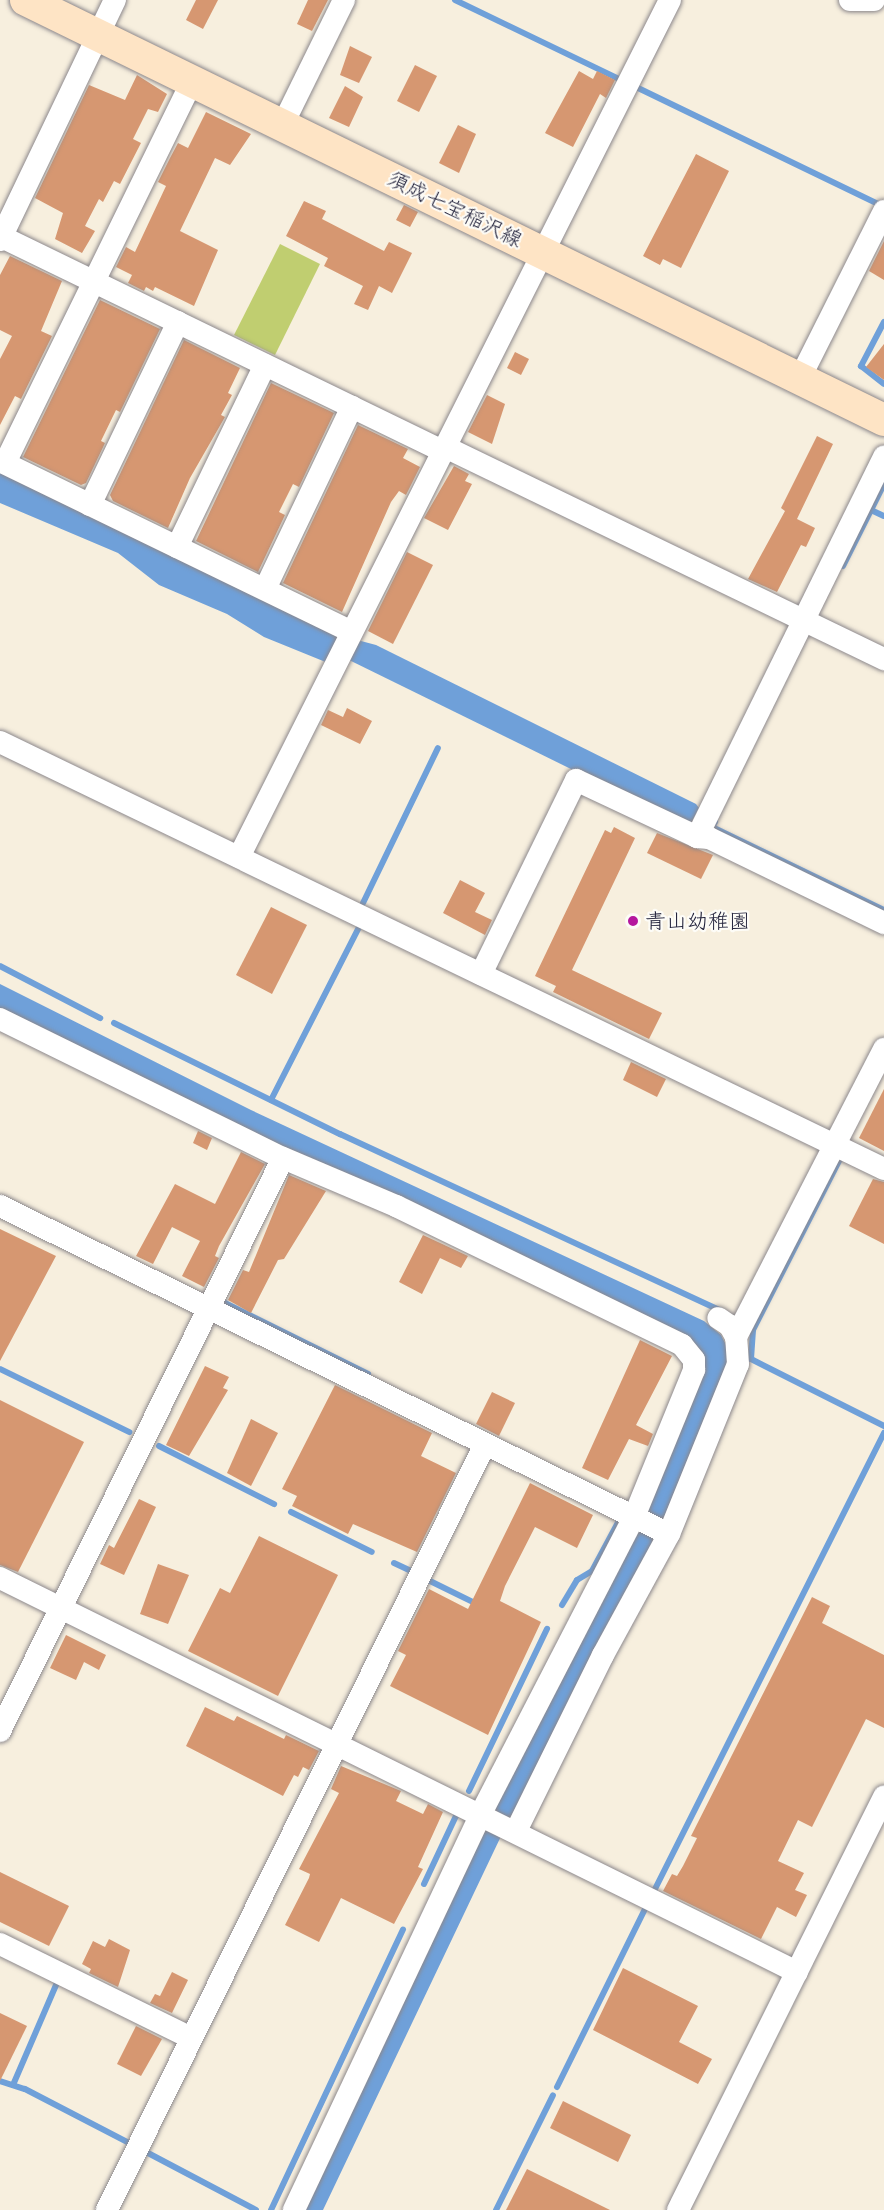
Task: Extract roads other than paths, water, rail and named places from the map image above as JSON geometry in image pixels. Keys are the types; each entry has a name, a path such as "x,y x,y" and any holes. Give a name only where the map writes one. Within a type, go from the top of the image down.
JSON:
{"main road":[{"name":"須成七宝稲沢線","path":"26,0 884,420"}],"street":[{"path":"115,0 1,235 352,407 884,659"},
{"path":"283,124 344,0"},
{"path":"239,857 670,0"},
{"path":"850,0 874,0"},
{"path":"192,81 2,462 352,632"},
{"path":"800,378 884,211"},
{"path":"90,505 178,322"},
{"path":"177,547 265,364"},
{"path":"264,590 352,407"},
{"path":"697,837 884,457"},
{"path":"0,742 884,1168"},
{"path":"481,974 576,780 697,837 709,838 884,923"},
{"path":"0,1019 284,1158 396,1206 690,1351 694,1370 636,1518 484,1815 294,2210"},
{"path":"736,1337 884,1049"},
{"path":"0,1731 284,1158"},
{"path":"0,1206 666,1533"},
{"path":"513,1830 666,1533 738,1364 736,1337 730,1326 718,1318"},
{"path":"107,2210 485,1444"},
{"path":"0,1578 337,1742 796,1972"},
{"path":"678,2210 884,1797"},
{"path":"0,1944 192,2038"}],"water":[{"path":"0,467 333,629 338,639 328,663 264,637 227,614 159,585 118,553 0,503"},
{"path":"361,641 376,645 696,804 699,808 689,827 347,659 355,642"},
{"path":"0,984 251,1110 704,1321 721,1335 726,1345 730,1363 668,1520 503,1832 323,2210 303,2210 704,1365 702,1352 692,1341 287,1150 0,1008"}],"waterway":[{"path":"455,0 623,81"},
{"path":"636,87 884,207"},
{"path":"884,322 861,366 884,384"},
{"path":"843,566 884,484"},
{"path":"871,510 884,516"},
{"path":"363,903 438,748"},
{"path":"715,822 712,827 884,910"},
{"path":"271,1100 358,929"},
{"path":"0,966 100,1018"},
{"path":"114,1023 340,1134 721,1311"},
{"path":"840,1159 753,1330 751,1359 884,1426"},
{"path":"223,1302 368,1374"},
{"path":"0,1369 129,1432"},
{"path":"653,1893 884,1433"},
{"path":"159,1446 274,1504"},
{"path":"291,1512 372,1552"},
{"path":"562,1605 577,1580 592,1571 621,1517"},
{"path":"394,1563 415,1573"},
{"path":"428,1580 479,1605"},
{"path":"469,1791 547,1629"},
{"path":"424,1884 457,1814"},
{"path":"557,2087 648,1903"},
{"path":"271,2210 403,1930"},
{"path":"13,2085 57,1983"},
{"path":"0,2081 25,2089 129,2143"},
{"path":"496,2210 553,2095"},
{"path":"148,2153 256,2210"}],"place":[{"name":"青山幼稚園","path":"633,921"}]}
